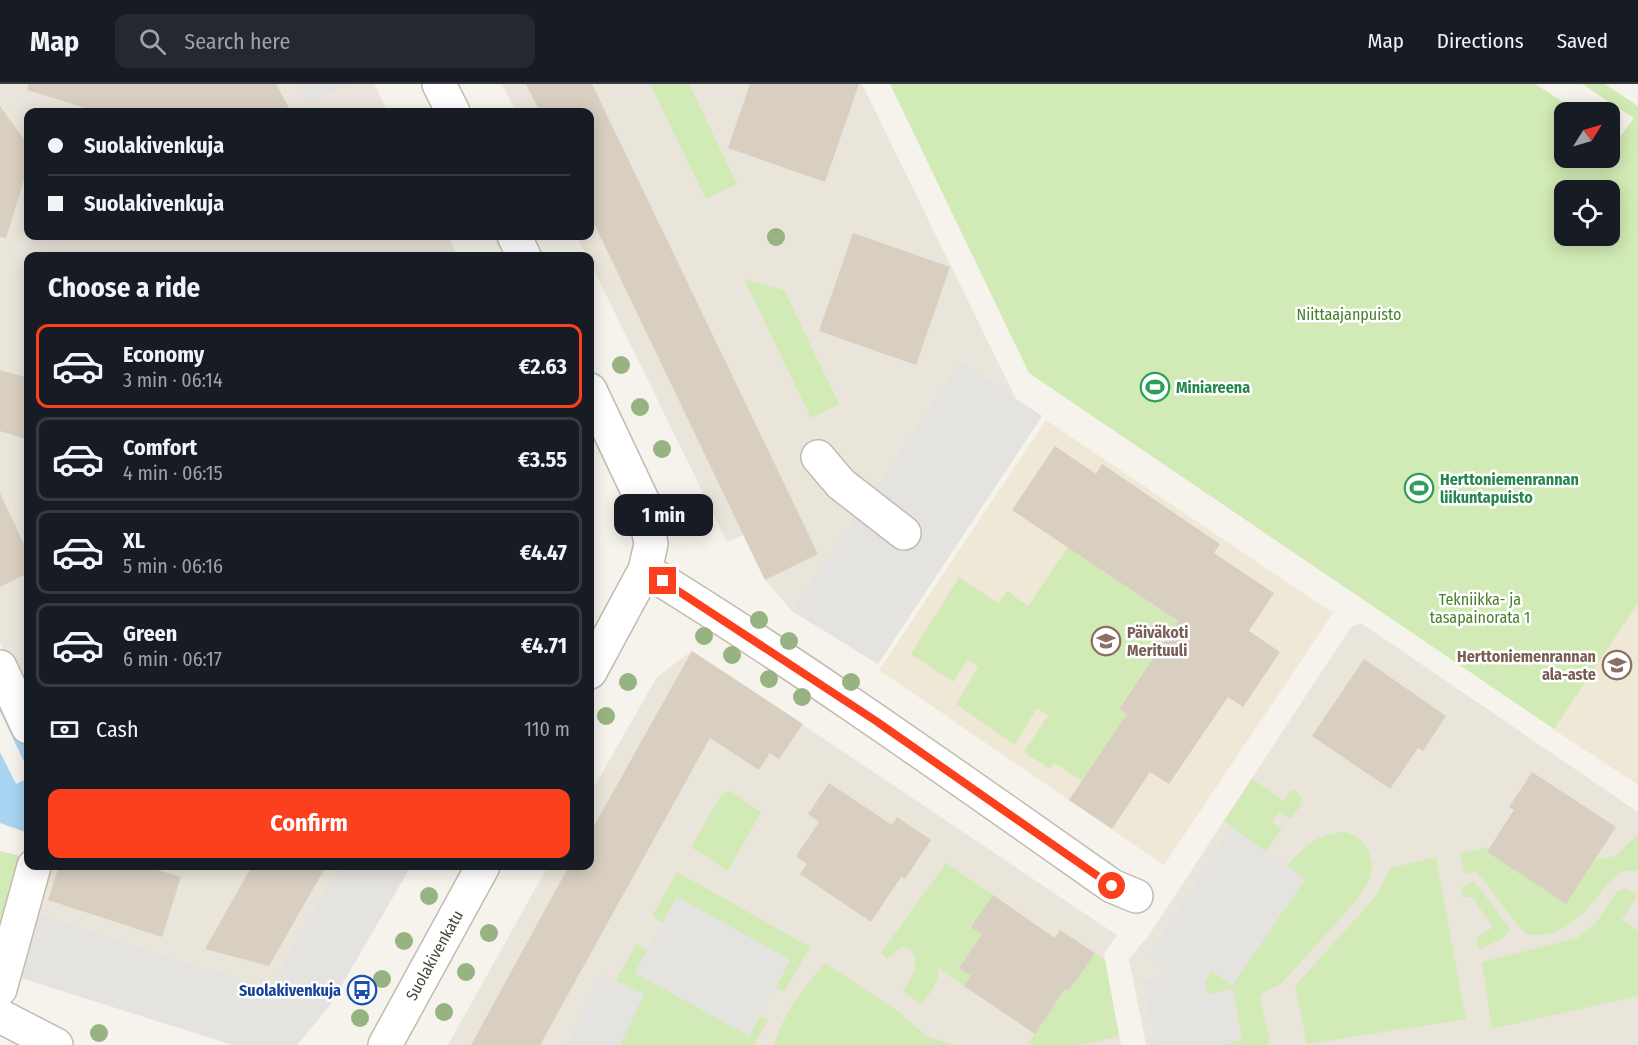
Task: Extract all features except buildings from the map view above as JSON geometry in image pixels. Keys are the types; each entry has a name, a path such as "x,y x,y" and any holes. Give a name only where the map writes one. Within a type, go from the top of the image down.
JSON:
{"street":[{"path":"440,84 451,108"},
{"path":"594,398 643,502 651,544 645,570 594,665"},
{"path":"818,457 841,484 904,532"},
{"path":"645,570 876,721 1124,891"},
{"path":"0,667 24,718"},
{"path":"3,978 33,870"},
{"name":"Suolakivenkatu","path":"385,1045 481,870"},
{"path":"0,1016 56,1045"}],"shaded area":[{"path":"0,84 374,84 386,108 24,108 24,240 450,240 456,252 24,252 24,693 0,642"},
{"path":"298,84 347,84 308,104"},
{"path":"502,84 862,84 1016,399 1042,416 878,664 792,611 765,580 743,535 727,542 594,270 594,252 585,252 578,240 594,240 594,108 514,108"},
{"path":"961,362 1042,416 878,664 792,611"},
{"name":"Päiväkoti Merituuli","path":"1046,420 1333,613 1164,865 879,670"},
{"name":"Herttoniemenrannan ala-aste","path":"1638,602 1638,785 1553,729"},
{"path":"1361,623 1638,812 1638,1045 1146,1045 1129,959 1149,935 1351,627"},
{"path":"692,651 1117,935 1104,954 1121,1045 448,1045 546,870 594,870 594,787 657,677"},
{"path":"1232,827 1305,879 1233,985 1212,971 1205,982 1208,995 1233,989 1242,1040 1217,1045 1155,1045 1143,980 1169,976 1169,971 1148,956"},
{"path":"47,870 409,870 330,1005 297,1045 233,1045 15,976"},
{"path":"337,870 409,870 330,1005 297,1045 233,1045 15,976 34,914 269,989"},
{"path":"677,897 790,960 749,1036 635,973"},
{"path":"601,973 644,994 620,1045 566,1045"}],"green space":[{"path":"650,84 689,84 737,184 706,199"},
{"name":"Niittaajanpuisto","path":"890,84 1535,84 1563,102 1554,102 1554,168 1620,168 1620,137 1634,118 1620,109 1620,102 1610,102 1582,84 1605,84 1638,106 1638,603 1554,729 1029,373"},
{"path":"744,279 784,290 839,404 811,418"},
{"path":"1068,547 1178,621 1119,708 1127,714 1108,743 1150,771 1089,786 1055,763 1050,769 1024,752 1048,716 1037,708 1015,745 956,704 978,667 968,660 953,682 911,654 959,577 998,603 1007,591 1028,606"},
{"path":"1252,779 1283,800 1293,789 1302,797 1300,806 1291,819 1279,812 1272,822 1282,828 1266,852 1224,821"},
{"path":"730,791 761,812 728,871 691,847 719,799 724,793"},
{"path":"1345,832 1356,836 1367,848 1373,865 1368,882 1357,900 1281,984 1262,993 1260,998 1270,1040 1267,1045 1223,1045 1241,1039 1232,989 1208,995 1205,982 1211,971 1233,984 1305,879 1287,866 1312,842 1326,835"},
{"path":"1638,834 1638,871 1619,873 1572,922 1561,929 1538,935 1525,934 1476,871 1464,874 1460,853 1490,847 1487,852 1566,904 1595,860 1615,856"},
{"path":"0,851 17,855 23,860 0,942"},
{"path":"1436,857 1466,1019 1307,1044 1295,986 1376,896 1390,868"},
{"path":"946,863 993,895 972,927 982,934 959,968 971,976 964,986 938,967 936,982 921,1005 903,991 916,965 909,948 901,947 887,959 881,953"},
{"path":"677,872 810,947 784,992 776,987 790,960 677,897 663,923 652,916"},
{"path":"1474,881 1510,929 1502,939 1480,949 1478,949 1476,938 1493,927 1473,898 1463,897 1461,888"},
{"path":"1625,888 1638,895 1622,919 1638,931 1638,996 1492,1029 1482,962 1577,938 1596,923 1617,892"},
{"path":"636,944 647,950 635,973 749,1036 760,1016 768,1020 754,1045 620,1045 644,994 616,981"},
{"path":"1095,953 1105,960 1119,1036 1080,1045 1027,1045 1065,989 1069,991"},
{"path":"825,963 898,1011 926,1036 954,1045 774,1045 789,1011"}],"water":[{"path":"0,692 24,743 24,832 0,823"}],"pier":[{"path":"0,711 24,762 24,780 16,784 0,752"}],"place":[{"name":"Miniareena","path":"1155,387"},
{"name":"Herttoniemenrannan liikuntapuisto","path":"1419,488"},
{"name":"Päiväkoti Merituuli","path":"1106,641"},
{"name":"Herttoniemenrannan ala-aste","path":"1617,665"},
{"name":"Suolakivenkuja","path":"362,990"}],"route":[{"path":"663,581 876,721 1112,886"}],"park label":[{"name":"Tekniikka- ja tasapainorata 1","path":"1480,608"}]}
